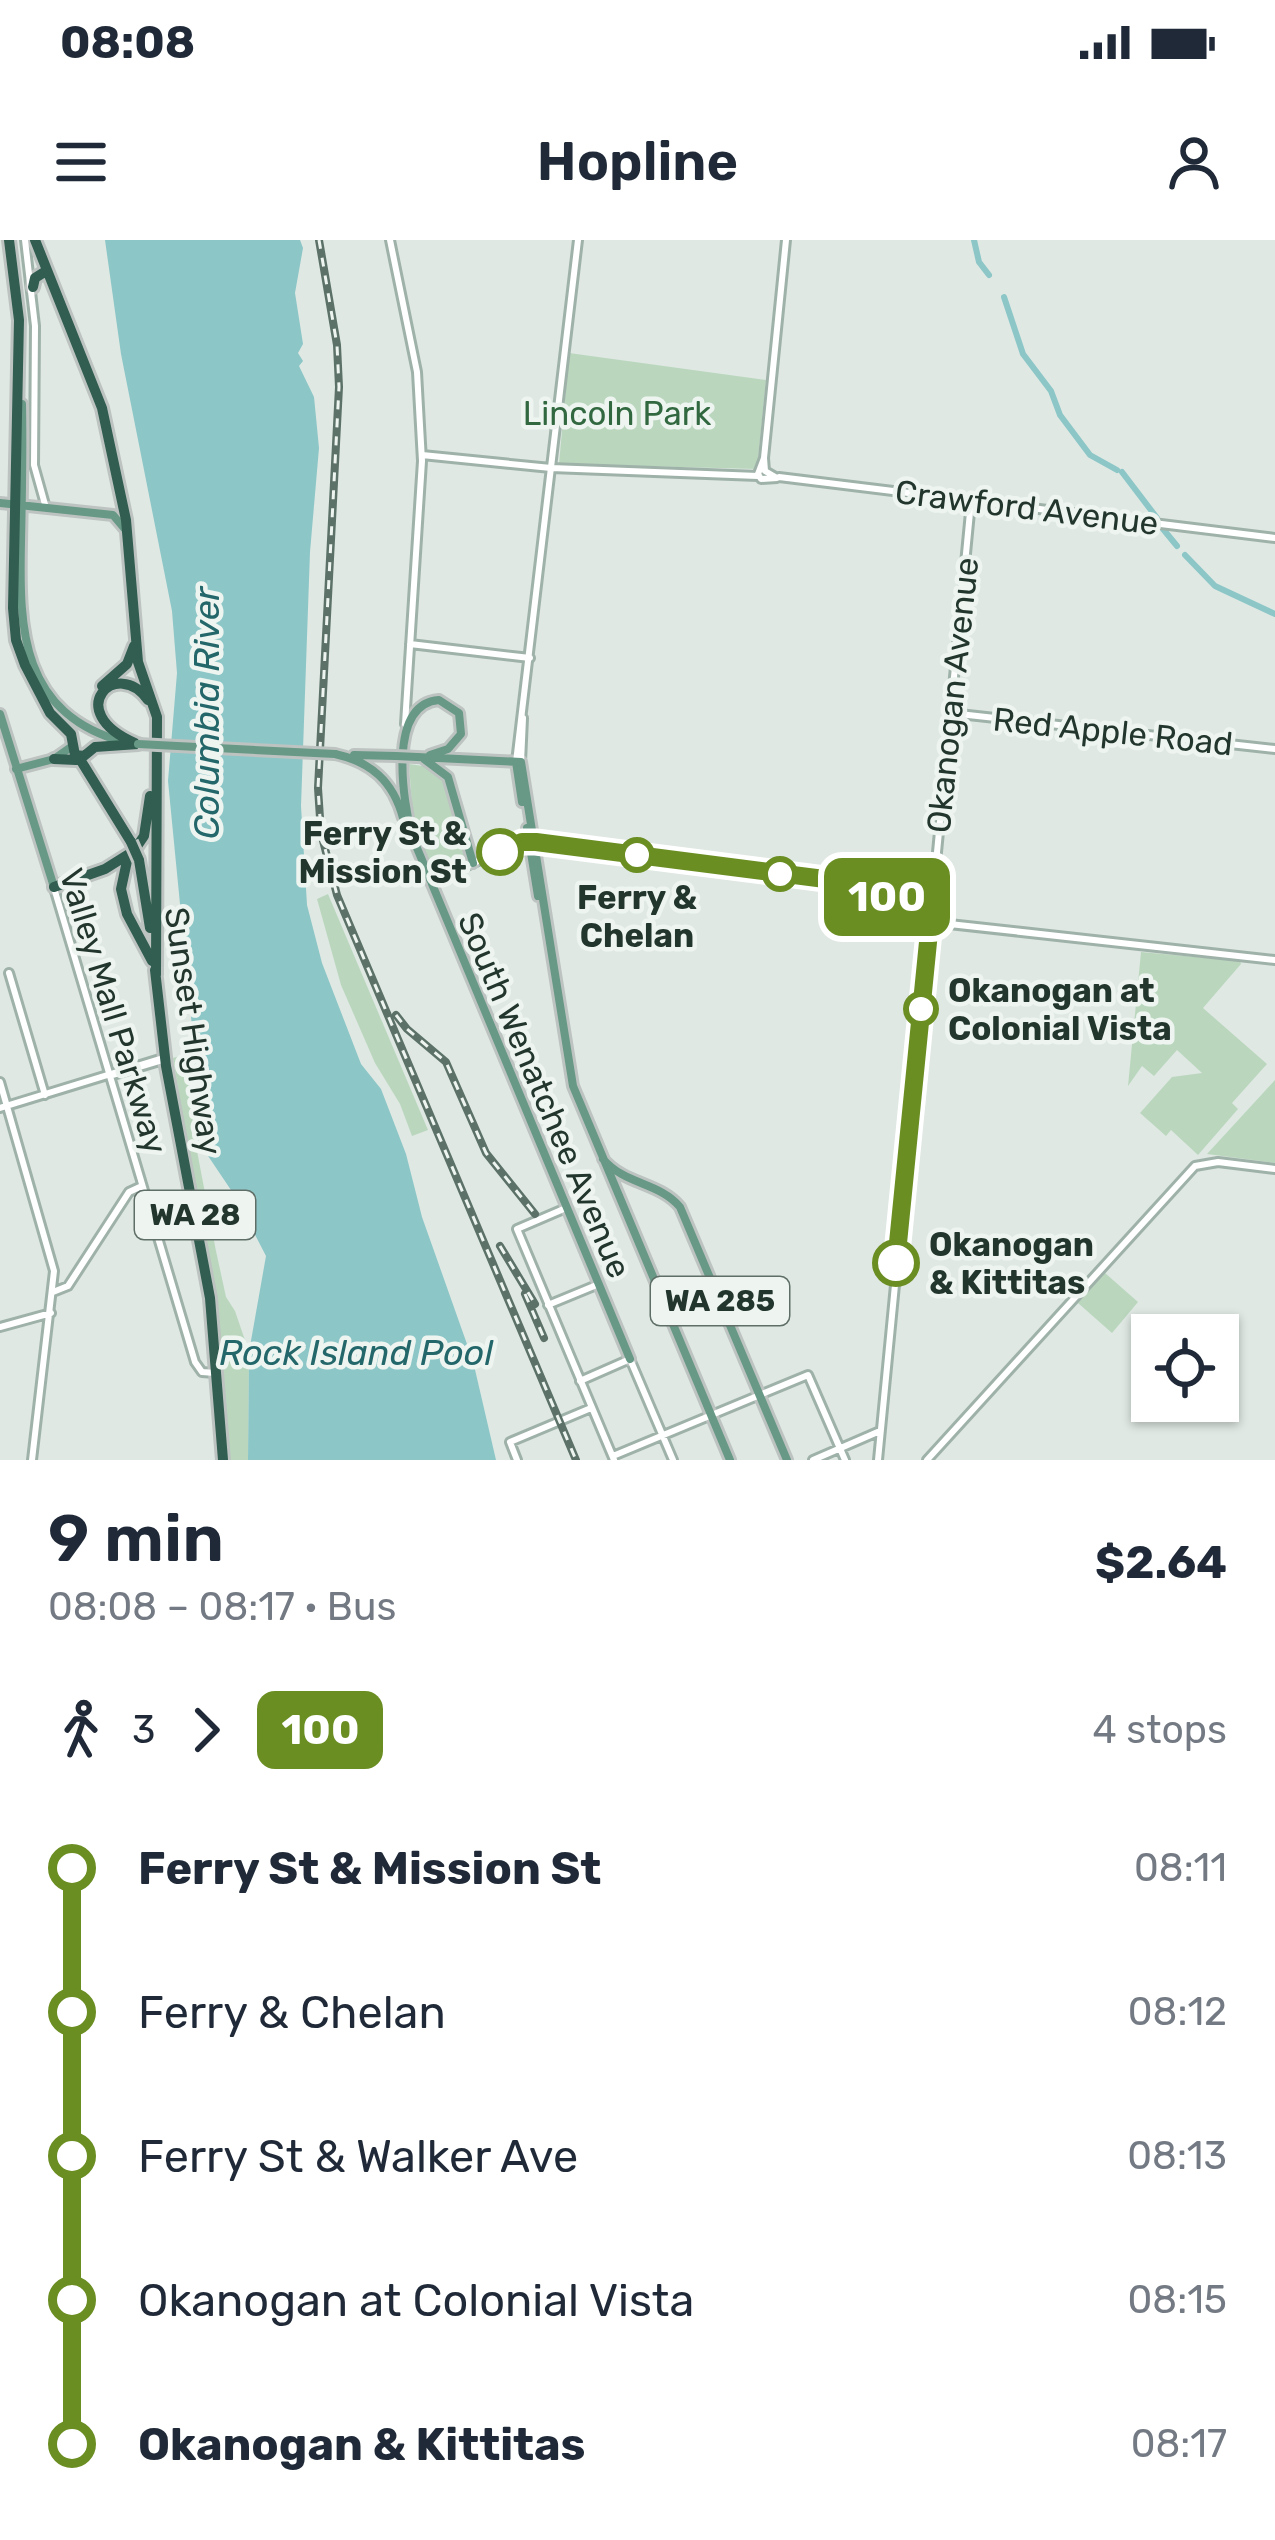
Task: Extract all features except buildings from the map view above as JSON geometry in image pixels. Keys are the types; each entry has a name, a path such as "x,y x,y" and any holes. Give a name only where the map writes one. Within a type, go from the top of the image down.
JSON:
{"highway":[{"path":"9,240 20,330 15,633 38,682"},
{"name":"WA 28","path":"35,241 37,276 102,408 126,535 139,670 158,717 156,975"},
{"path":"134,635 128,662 98,690 93,707 105,731 138,745"},
{"name":"WA 28","path":"38,682 50,713 70,734 81,756"},
{"path":"138,745 111,732 99,716 100,698 115,684 130,684 143,693 154,722 147,823 122,875 121,896 150,952 156,975"},
{"path":"56,758 138,745"},
{"path":"81,756 110,747"},
{"name":"Sunset Highway","path":"81,756 135,850 165,1058 210,1298 223,1460"},
{"path":"54,887 105,868 135,850"}],"main road":[{"path":"25,240 37,276 34,465 46,508"},
{"name":"South Wenatchee Avenue","path":"390,240 417,372 422,455 405,724 404,785 410,828 673,1460"},
{"path":"19,505 20,621 29,657 53,703 81,728 112,742 138,745 518,762 578,240"},
{"path":"762,473 786,240"},
{"name":"Crawford Avenue","path":"422,455 551,468 762,473 1275,538"},
{"name":"Okanogan Avenue","path":"878,1460 971,502"},
{"path":"0,503 118,518 126,535"},
{"path":"410,644 530,658"},
{"path":"506,656 521,660 528,675"},
{"path":"405,724 422,704 433,700 454,708 461,720 461,734 451,747 417,757"},
{"name":"Red Apple Road","path":"950,713 1275,749"},
{"name":"Valley Mall Parkway","path":"0,714 197,1369 218,1372"},
{"path":"334,754 354,758 382,777 410,828"},
{"path":"16,770 81,756"},
{"path":"417,757 448,777 473,863"},
{"name":"WA 285","path":"518,762 573,1086 730,1460"},
{"path":"430,881 532,842 856,883 872,887 907,915 930,922 1275,960"},
{"path":"907,915 922,916 932,909"},
{"path":"9,973 45,1094"},
{"path":"4,1107 165,1058"},
{"path":"0,1082 51,1253 53,1292 32,1460"},
{"name":"WA 285","path":"602,1158 616,1173 667,1193 680,1208 787,1460"},
{"path":"927,1460 1188,1173 1205,1162 1275,1169"},
{"path":"614,1187 620,1180 647,1185"},
{"path":"53,1292 68,1286 129,1192 142,1186"},
{"path":"566,1208 517,1229 614,1458 808,1375 844,1460"},
{"path":"548,1305 598,1284"},
{"path":"0,1327 51,1313"},
{"path":"580,1381 630,1359"},
{"path":"517,1460 510,1442 592,1408"},
{"path":"813,1460 880,1431"}],"green space":[{"name":"Lincoln Park","path":"569,353 766,380 757,469 559,464"},
{"path":"409,764 430,767 445,779 466,852 461,864 440,872 431,867 413,819"},
{"path":"328,894 428,1130 412,1136 341,985 317,899"},
{"path":"1141,952 1241,964 1203,1008 1267,1064 1232,1103 1238,1109 1198,1155 1171,1130 1166,1136 1140,1113 1172,1077 1202,1073 1177,1050 1154,1076 1142,1066 1128,1086"},
{"path":"193,1052 194,1135 226,1297 249,1352 248,1460 228,1460 221,1350 173,1058"},
{"path":"1275,1080 1275,1163 1207,1154"},
{"path":"1105,1273 1138,1302 1112,1333 1078,1303"}],"water":[{"name":"Rock Island Pool","path":"105,240 300,240 303,248 295,293 303,344 299,366 314,397 319,448 310,552 301,806 307,905 322,963 361,1064 381,1089 406,1154 422,1217 473,1361 496,1460 248,1460 249,1352 266,1256 235,1196 194,1135 193,1037 168,781 177,673 172,611 121,354"}],"waterway":[{"path":"974,240 979,262 989,275"},
{"path":"1004,297 1023,354 1051,391 1060,415 1090,455 1117,470"},
{"path":"1122,472 1157,518"},
{"path":"1163,529 1177,546"},
{"path":"1185,555 1215,586 1275,614"}],"railway":[{"path":"319,240 337,345 339,387 318,788 321,833 337,895 576,1460"},
{"path":"396,1015 446,1062 486,1153 535,1214"},
{"path":"500,1246 535,1304"},
{"path":"525,1294 544,1338"}],"bus line":[{"name":"100","path":"500,852 522,842 536,842 856,883 872,887 914,919 930,922 896,1263"}],"place":[{"name":"Ferry St & Mission St","path":"500,852"},
{"name":"Ferry & Chelan","path":"637,855"},
{"name":"Okanogan at Colonial Vista","path":"921,1009"},
{"name":"Okanogan & Kittitas","path":"896,1263"}],"water label":[{"name":"Columbia River","path":"206,713"}]}
